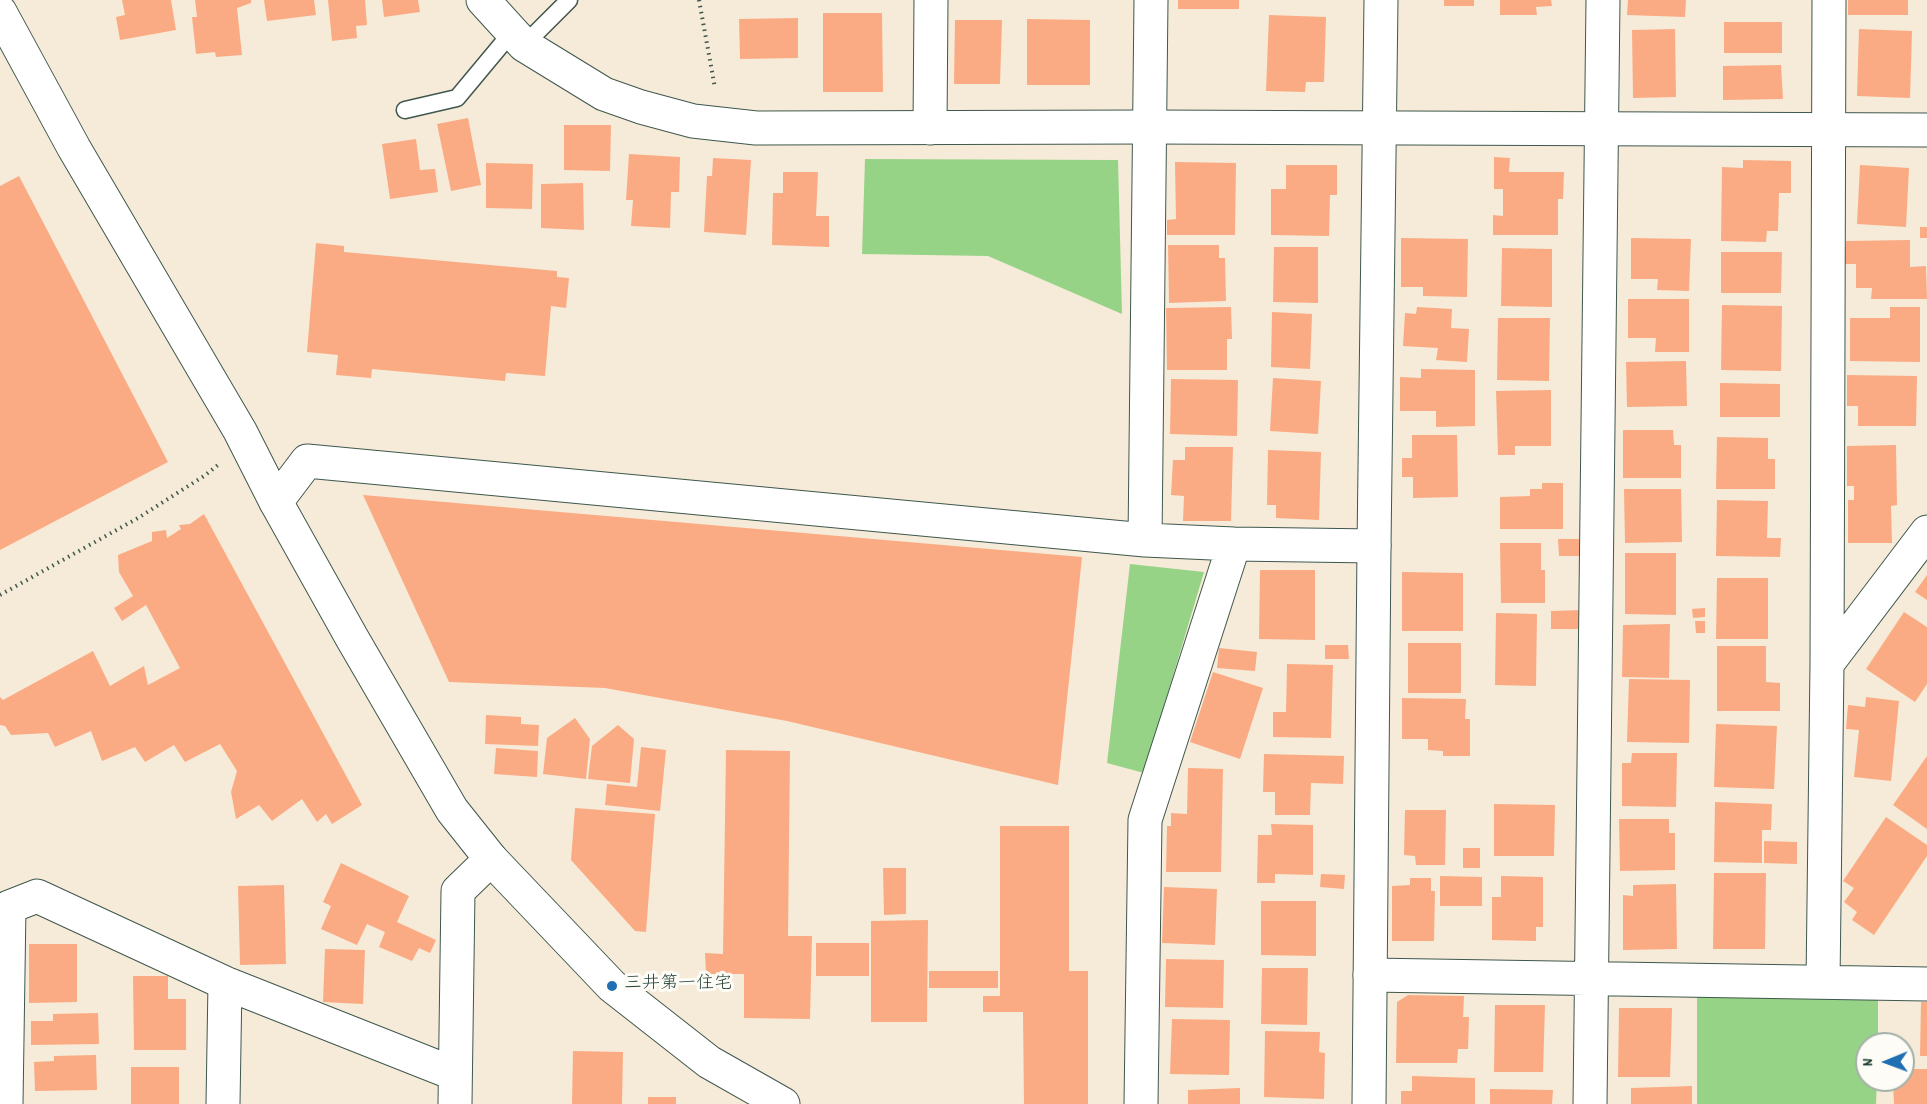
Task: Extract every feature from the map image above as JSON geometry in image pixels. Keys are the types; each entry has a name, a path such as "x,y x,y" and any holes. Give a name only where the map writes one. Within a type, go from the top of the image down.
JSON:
{"street":[{"path":"483,0 518,38 604,94 693,121 756,128 1828,128 1927,130"},
{"path":"930,128 931,0"},
{"path":"1145,540 1151,0"},
{"path":"1369,1104 1381,0"},
{"path":"1590,1104 1603,0"},
{"path":"1823,982 1827,664 1829,0"},
{"path":"0,12 91,179 240,432 276,502 452,810 491,859 612,986 709,1062 783,1104"},
{"path":"276,502 307,461 1145,540 1374,546"},
{"path":"1827,664 1927,532"},
{"path":"1141,1104 1145,820 1234,544"},
{"path":"6,1104 9,907 37,896 455,1089 458,891 491,859"},
{"path":"1370,975 1823,982 1924,979"},
{"path":"223,1104 225,983"}],"lane":[{"path":"405,110 457,98 518,38 569,0"}],"path":[{"path":"699,0 721,124"},
{"path":"0,595 138,518 222,462"}],"green space":[{"path":"865,159 1118,160 1122,314 988,256 862,254"},
{"path":"1130,564 1204,572 1144,773 1107,763"},
{"path":"1697,996 1878,999 1878,1032 1855,1032 1855,1092 1876,1092 1876,1104 1697,1104"}],"building":[{"path":"122,0 171,0 176,30 120,40 116,17 125,15"},
{"path":"195,0 251,0 251,3 237,8 242,55 216,57 215,52 196,54 192,17 197,17"},
{"path":"264,0 314,0 316,15 267,21"},
{"path":"328,0 365,0 367,25 356,26 357,38 332,41"},
{"path":"382,0 418,0 420,12 384,17"},
{"path":"1178,0 1239,0 1239,9 1178,9"},
{"path":"1444,0 1474,0 1474,6 1444,6"},
{"path":"1500,0 1551,0 1552,6 1536,7 1537,15 1500,15"},
{"path":"1628,0 1686,0 1685,17 1627,15"},
{"path":"1848,0 1908,0 1908,15 1848,15"},
{"path":"823,13 882,13 883,92 823,92"},
{"path":"1269,15 1326,17 1324,82 1306,82 1305,92 1266,91"},
{"path":"798,18 798,58 740,59 739,19"},
{"path":"1027,19 1090,20 1090,85 1027,85"},
{"path":"955,20 1002,20 1000,84 954,84"},
{"path":"1724,22 1782,22 1782,53 1724,53"},
{"path":"1675,29 1676,97 1633,98 1632,30"},
{"path":"1859,29 1912,31 1910,98 1857,96"},
{"path":"1781,65 1783,99 1723,100 1723,66"},
{"path":"468,118 481,185 451,191 437,124"},
{"path":"564,125 611,125 610,171 564,170"},
{"path":"416,139 420,170 435,169 438,192 390,199 382,144"},
{"path":"629,154 680,157 679,192 671,192 670,228 631,226 633,200 626,200"},
{"path":"1494,157 1510,158 1509,172 1564,172 1563,199 1558,199 1558,235 1493,235 1493,215 1503,216 1503,189 1494,189"},
{"path":"713,158 751,160 746,235 704,232 707,176 712,176"},
{"path":"1743,160 1791,161 1791,193 1779,193 1778,231 1767,231 1766,242 1721,241 1722,167 1743,168"},
{"path":"1175,162 1236,163 1235,235 1167,235 1167,220 1176,219"},
{"path":"486,163 533,164 532,209 486,208"},
{"path":"1286,165 1337,165 1337,195 1330,195 1329,236 1271,235 1271,189 1286,189"},
{"path":"1860,165 1909,168 1906,227 1857,224"},
{"path":"783,172 818,172 816,216 829,216 829,247 772,245 773,193 783,193"},
{"path":"19,176 168,462 0,550 0,186"},
{"path":"583,183 584,230 541,228 541,184"},
{"path":"1920,227 1927,227 1927,238 1920,238"},
{"path":"1401,238 1468,239 1467,297 1423,296 1423,287 1401,287"},
{"path":"1631,238 1691,239 1689,291 1657,290 1658,279 1631,279"},
{"path":"1910,240 1910,267 1926,266 1927,299 1871,299 1872,288 1856,288 1856,264 1844,264 1846,241"},
{"path":"316,243 344,246 344,252 557,271 557,277 569,278 566,308 551,306 545,376 506,373 505,381 372,369 371,378 336,375 338,355 307,352"},
{"path":"1168,245 1219,245 1219,258 1225,258 1226,301 1169,303"},
{"path":"1274,247 1318,247 1318,303 1273,302"},
{"path":"1502,248 1552,249 1552,307 1501,306"},
{"path":"1721,252 1782,252 1781,293 1721,293"},
{"path":"1628,299 1689,299 1689,352 1655,352 1656,338 1628,338"},
{"path":"1722,305 1782,306 1781,371 1721,370"},
{"path":"1231,307 1232,339 1227,339 1227,370 1167,370 1166,308"},
{"path":"1417,307 1452,309 1451,328 1469,329 1467,362 1436,360 1438,348 1403,346 1405,313 1416,314"},
{"path":"1890,307 1920,307 1920,362 1850,361 1850,318 1890,318"},
{"path":"1272,312 1312,314 1310,369 1271,367"},
{"path":"1498,318 1550,318 1549,381 1497,380"},
{"path":"1686,361 1687,406 1627,407 1626,362"},
{"path":"1421,369 1475,370 1475,426 1436,427 1436,411 1400,411 1400,377 1421,378"},
{"path":"1847,375 1917,376 1916,426 1858,426 1858,406 1847,406"},
{"path":"1273,378 1321,381 1318,434 1270,431"},
{"path":"1171,379 1238,380 1237,436 1170,434"},
{"path":"1720,383 1780,384 1780,417 1720,417"},
{"path":"1551,390 1551,446 1515,446 1515,455 1498,455 1496,391"},
{"path":"1623,430 1673,430 1674,445 1681,445 1681,478 1623,478"},
{"path":"1412,435 1457,435 1458,497 1413,498 1413,477 1402,477 1402,458 1412,458"},
{"path":"1717,437 1768,438 1768,459 1775,459 1775,489 1716,489"},
{"path":"1896,445 1897,505 1891,506 1892,543 1848,543 1848,500 1854,500 1854,486 1847,486 1847,446"},
{"path":"1185,447 1233,447 1231,521 1183,521 1184,496 1171,495 1173,460 1185,460"},
{"path":"1268,450 1321,452 1319,520 1276,518 1276,505 1267,505"},
{"path":"1542,483 1563,483 1563,529 1500,529 1500,497 1530,496 1530,489 1542,489"},
{"path":"1624,489 1681,489 1682,542 1625,543"},
{"path":"363,495 1082,557 1058,785 787,721 605,688 449,682"},
{"path":"1717,500 1768,501 1767,538 1781,538 1780,557 1716,556"},
{"path":"204,514 362,805 332,824 326,814 317,822 302,799 272,821 259,805 236,819 231,792 237,771 220,744 185,762 174,745 145,762 135,747 102,761 91,731 55,747 48,733 11,735 5,726 0,725 0,697 3,700 93,651 110,686 144,666 148,685 180,668 146,605 122,621 114,608 133,596 119,572 118,555 152,541 152,532 166,530 167,538 181,529 179,525 190,524"},
{"path":"1558,539 1583,539 1583,556 1559,556"},
{"path":"1500,543 1541,543 1541,570 1545,570 1545,603 1501,603"},
{"path":"1625,553 1676,553 1676,615 1625,614"},
{"path":"1260,570 1315,570 1315,640 1259,639"},
{"path":"1402,572 1463,573 1463,631 1402,631"},
{"path":"1927,575 1927,600 1915,592"},
{"path":"1717,578 1768,578 1768,639 1716,639"},
{"path":"1705,608 1705,617 1693,618 1692,609"},
{"path":"1584,610 1584,629 1551,629 1551,611"},
{"path":"1904,612 1927,627 1927,684 1915,702 1866,669"},
{"path":"1496,613 1537,614 1536,686 1495,685"},
{"path":"1695,621 1705,621 1705,633 1696,633"},
{"path":"1670,624 1669,678 1622,677 1623,625"},
{"path":"1408,643 1461,643 1461,693 1408,693"},
{"path":"1325,645 1348,645 1349,659 1325,659"},
{"path":"1717,646 1766,646 1766,682 1780,683 1780,711 1717,711"},
{"path":"1219,648 1257,652 1255,671 1217,668"},
{"path":"1287,664 1333,665 1331,738 1273,737 1273,712 1286,712"},
{"path":"1213,672 1263,688 1240,759 1190,742"},
{"path":"1629,679 1690,680 1689,743 1627,742"},
{"path":"1866,697 1899,701 1891,781 1854,777 1859,730 1846,729 1848,705 1865,707"},
{"path":"1402,698 1466,699 1465,719 1470,719 1470,756 1443,756 1443,751 1428,750 1428,739 1402,739"},
{"path":"486,715 521,717 521,724 539,725 538,746 485,744"},
{"path":"575,718 590,739 586,779 543,774 547,738"},
{"path":"1716,724 1777,726 1774,789 1714,787"},
{"path":"618,725 634,739 630,783 588,779 592,746"},
{"path":"641,747 666,750 660,811 605,805 607,784 637,787"},
{"path":"496,748 538,751 537,777 494,774"},
{"path":"726,750 790,751 788,936 812,936 810,1019 744,1018 744,974 706,974 705,953 723,954"},
{"path":"1632,753 1677,753 1676,807 1622,806 1622,763 1631,763"},
{"path":"1264,754 1344,756 1343,784 1311,783 1310,815 1275,815 1275,792 1263,792"},
{"path":"1927,756 1927,829 1893,805"},
{"path":"1188,768 1223,769 1221,872 1166,872 1167,826 1171,826 1171,813 1187,814"},
{"path":"1715,802 1772,804 1771,830 1762,830 1762,863 1714,862"},
{"path":"1494,804 1555,805 1554,856 1494,856"},
{"path":"575,808 655,814 646,932 635,931 571,860"},
{"path":"1405,810 1446,810 1445,865 1416,865 1415,856 1404,855"},
{"path":"1886,817 1927,845 1927,856 1874,935 1852,920 1857,912 1844,902 1854,888 1843,881"},
{"path":"1619,819 1669,819 1669,833 1675,833 1675,870 1620,871"},
{"path":"1271,824 1313,825 1313,875 1275,874 1275,883 1257,883 1258,835 1272,835"},
{"path":"1000,826 1069,826 1069,971 1088,971 1088,1104 1024,1104 1023,1012 983,1012 983,996 1000,996"},
{"path":"1764,841 1797,842 1797,864 1764,863"},
{"path":"1463,848 1480,848 1480,868 1463,868"},
{"path":"341,863 409,896 397,922 436,940 430,953 419,948 412,961 379,947 385,932 367,924 357,945 321,929 331,906 323,902"},
{"path":"883,868 906,868 906,914 884,915"},
{"path":"1714,873 1766,873 1765,949 1713,949"},
{"path":"1321,874 1345,875 1344,889 1320,887"},
{"path":"1440,876 1482,877 1482,906 1440,906"},
{"path":"1501,876 1543,877 1543,927 1536,927 1536,941 1492,940 1492,897 1501,897"},
{"path":"1410,878 1431,878 1431,891 1435,891 1434,941 1392,941 1392,886 1410,885"},
{"path":"1676,884 1677,949 1623,950 1623,895 1633,896 1633,885"},
{"path":"284,885 286,964 240,965 238,886"},
{"path":"1164,887 1217,889 1215,945 1162,943"},
{"path":"1261,901 1316,901 1316,956 1261,955"},
{"path":"928,920 927,1022 871,1022 871,921"},
{"path":"816,943 869,943 869,976 816,976"},
{"path":"29,944 77,944 77,1002 29,1003"},
{"path":"325,949 365,950 363,1004 323,1002"},
{"path":"1166,959 1224,960 1223,1008 1165,1007"},
{"path":"1262,968 1308,968 1307,1025 1261,1024"},
{"path":"929,971 998,971 998,988 929,988"},
{"path":"133,976 168,976 168,999 186,999 186,1050 134,1050"},
{"path":"1408,995 1464,996 1463,1017 1469,1017 1468,1049 1458,1049 1457,1063 1396,1063 1397,1002"},
{"path":"1921,1002 1927,1002 1927,1056 1920,1056"},
{"path":"1495,1005 1545,1005 1543,1072 1494,1072"},
{"path":"1619,1008 1672,1008 1670,1077 1618,1077"},
{"path":"98,1013 99,1044 31,1045 31,1021 53,1021 53,1014"},
{"path":"1172,1019 1230,1020 1229,1075 1170,1074"},
{"path":"1265,1031 1320,1032 1319,1052 1325,1053 1324,1099 1264,1097"},
{"path":"573,1051 623,1052 622,1104 572,1104"},
{"path":"96,1055 97,1090 35,1091 34,1062 54,1061 54,1056"},
{"path":"131,1067 179,1067 179,1104 131,1104"},
{"path":"1915,1069 1927,1069 1927,1104 1894,1104 1894,1092 1915,1092"},
{"path":"1412,1076 1475,1078 1475,1104 1401,1104 1401,1091 1412,1091"},
{"path":"1692,1086 1692,1104 1631,1104 1631,1088"},
{"path":"1240,1088 1240,1104 1188,1104 1188,1090"},
{"path":"1490,1089 1553,1090 1552,1104 1490,1104"},
{"path":"648,1097 676,1097 676,1104 648,1104"}],"place":[{"name":"三井第一住宅","path":"612,986"}]}
